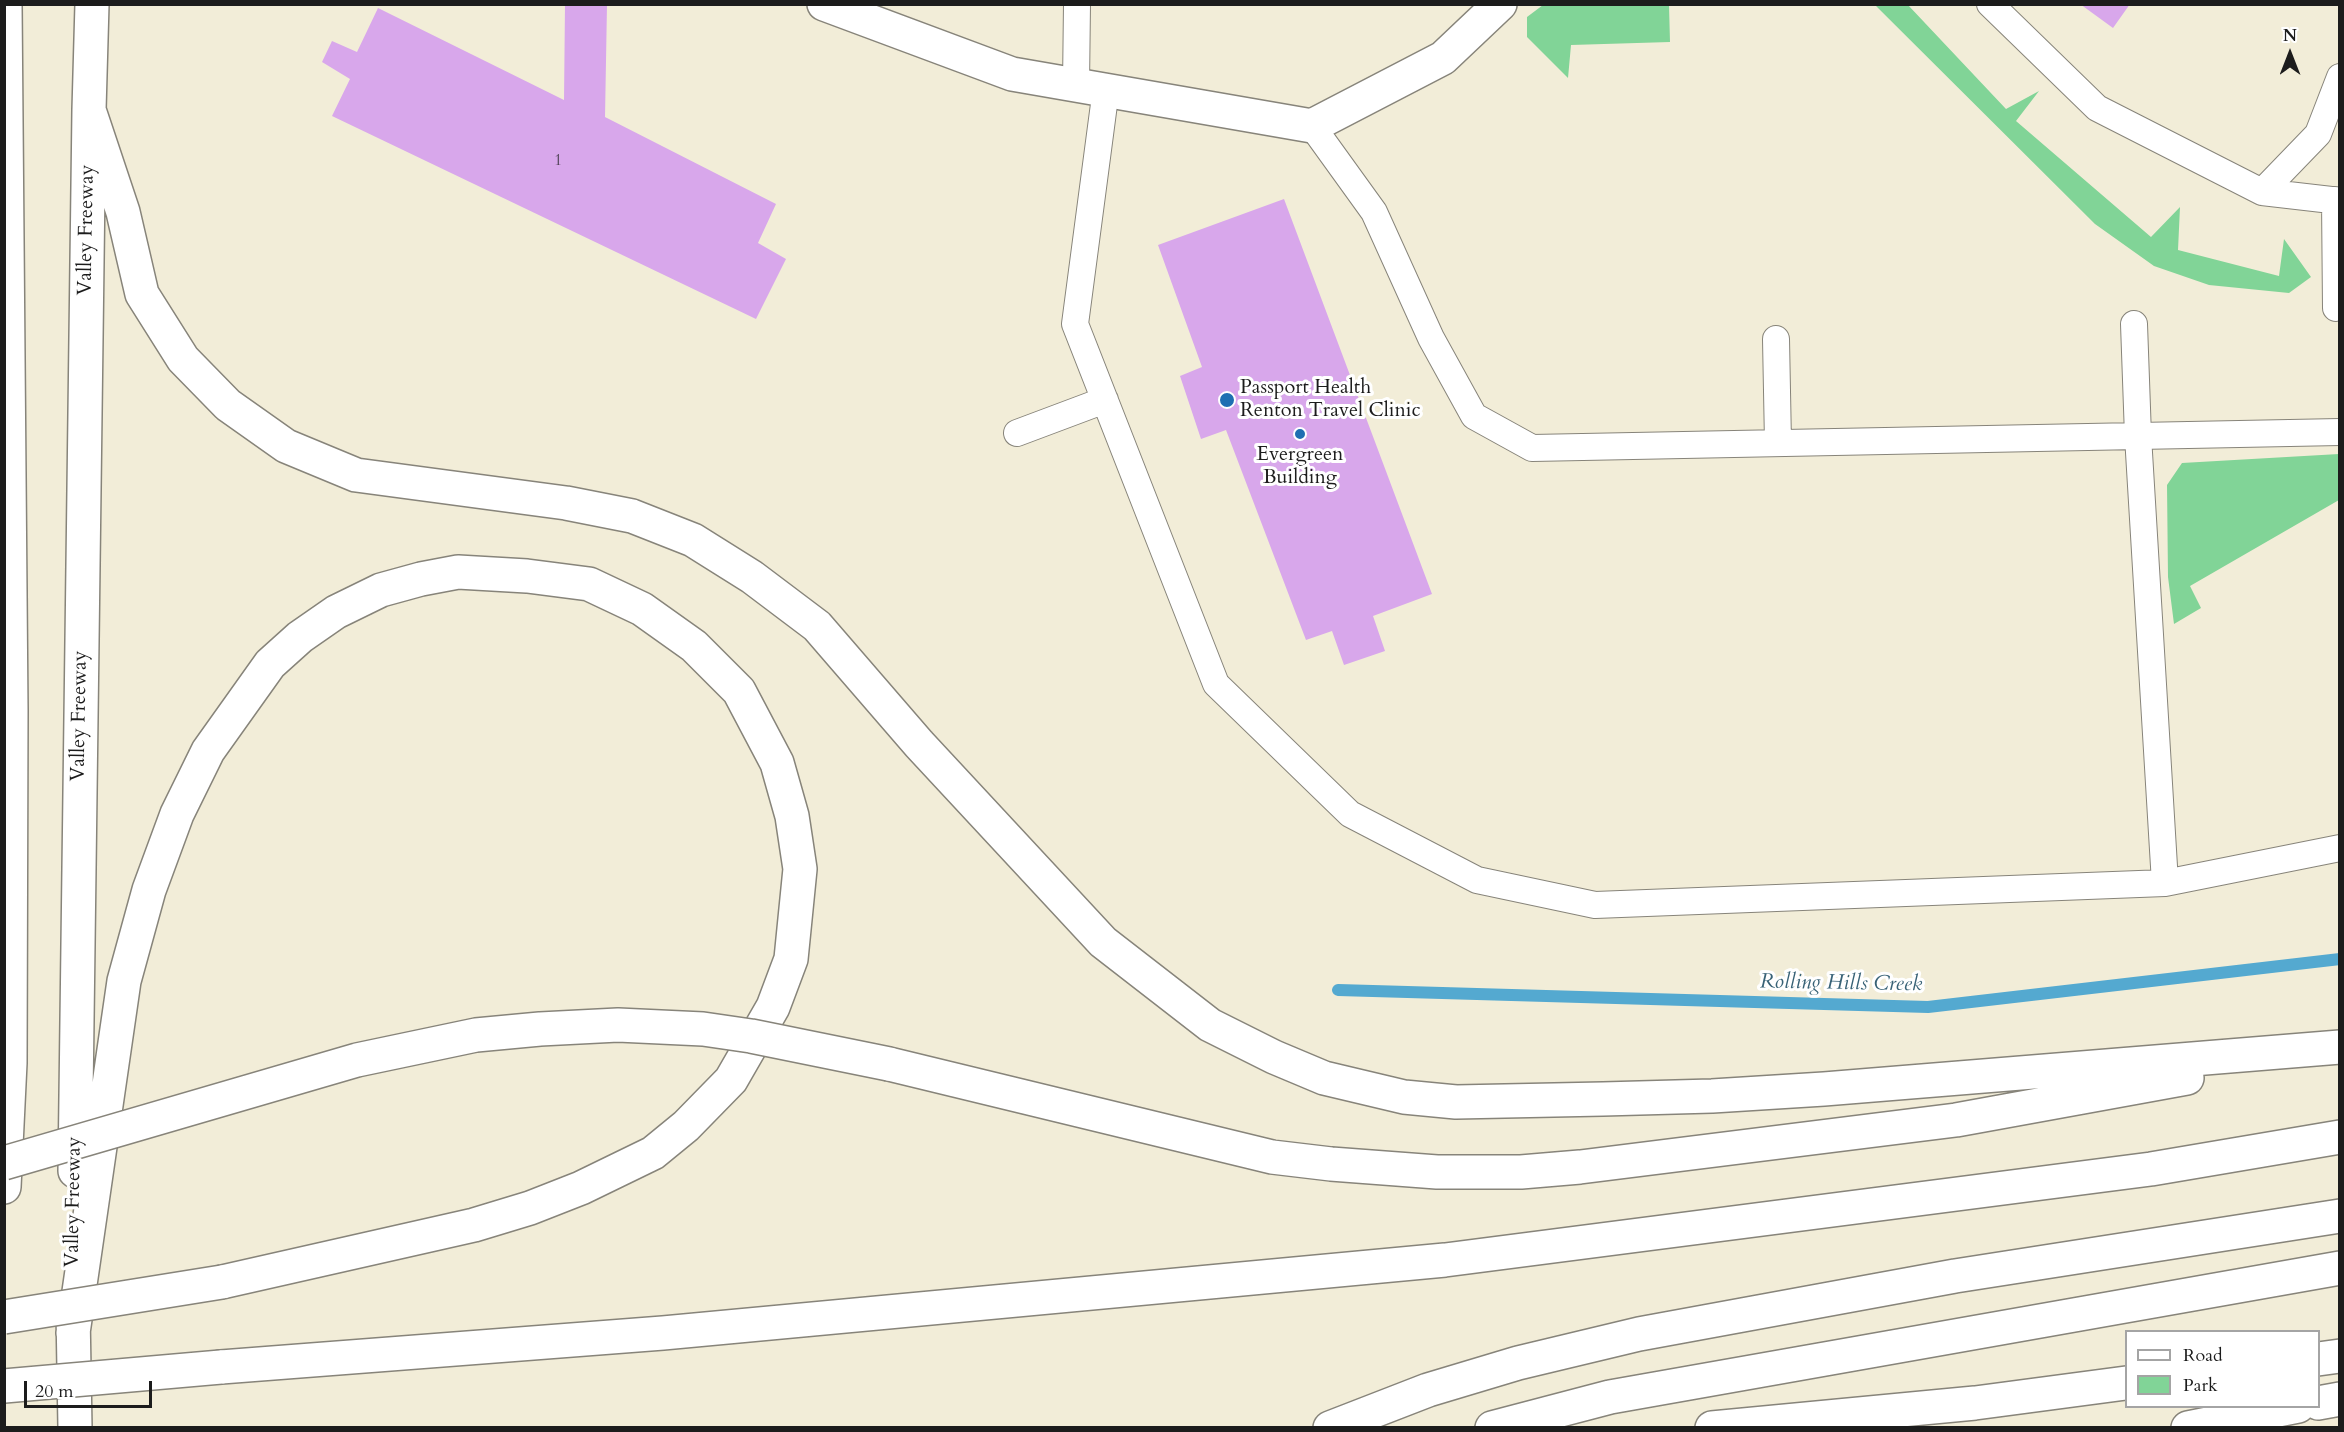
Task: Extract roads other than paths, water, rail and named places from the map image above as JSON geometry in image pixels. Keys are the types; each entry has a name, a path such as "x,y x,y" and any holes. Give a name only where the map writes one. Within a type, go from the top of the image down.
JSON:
{"main road":[{"path":"4,1187 10,1063 11,710 5,4"},
{"name":"Valley Freeway","path":"75,1428 73,1333 88,110 92,4"},
{"path":"824,4 1012,74 1312,126 1443,58 1500,4"},
{"path":"88,110 123,212 142,294 183,359 228,405 286,446 356,475 566,503 632,516 693,540 752,577 817,626 919,744 1103,942 1210,1025 1274,1057 1324,1078 1404,1096 1456,1102 1614,1099 1712,1096 1860,1086 2340,1048"},
{"path":"4,1317 222,1282 474,1225 530,1208 581,1188 653,1153 686,1126 731,1080 773,1007 791,959 800,869 792,816 777,763 739,691 694,646 642,609 589,584 527,576 458,572 381,590 345,608 300,637 270,664 208,751 177,814 149,890 124,981 73,1333"},
{"path":"4,1162 357,1060 476,1035 618,1025 703,1029 889,1064 1272,1157 1437,1172 1521,1172 1580,1167 1956,1120 2340,1048"},
{"path":"4,1386 651,1334 1445,1260 2151,1169 2340,1137"},
{"path":"1330,1428 1428,1390 1518,1363 1639,1334 1955,1276 2340,1216"},
{"path":"1492,1428 1622,1395 2340,1268"},
{"path":"2320,1359 2340,1356"},
{"path":"1712,1428 1975,1403 2125,1383"},
{"path":"2320,1402 2340,1398"},
{"path":"2188,1428 2293,1408"}],"lane":[{"path":"1077,4 1091,87 1075,324 1216,684 1350,814 1477,880 1595,905 2165,883 2340,848"},
{"path":"1990,4 2097,108 2262,192 2338,200 2336,308"},
{"path":"2262,192 2318,134 2340,77"},
{"path":"1312,126 1374,212 1431,338 1474,416 1532,448 2340,432"},
{"path":"2134,324 2138,436 2165,883"},
{"path":"1776,339 1778,443"},
{"path":"1017,433 1105,400"}],"waterway":[{"name":"Rolling Hills Creek","path":"1338,990 1928,1007 2340,959"}],"place":[{"name":"Passport Health Renton Travel Clinic","path":"1227,400"},
{"name":"Evergreen Building","path":"1300,434"}]}
